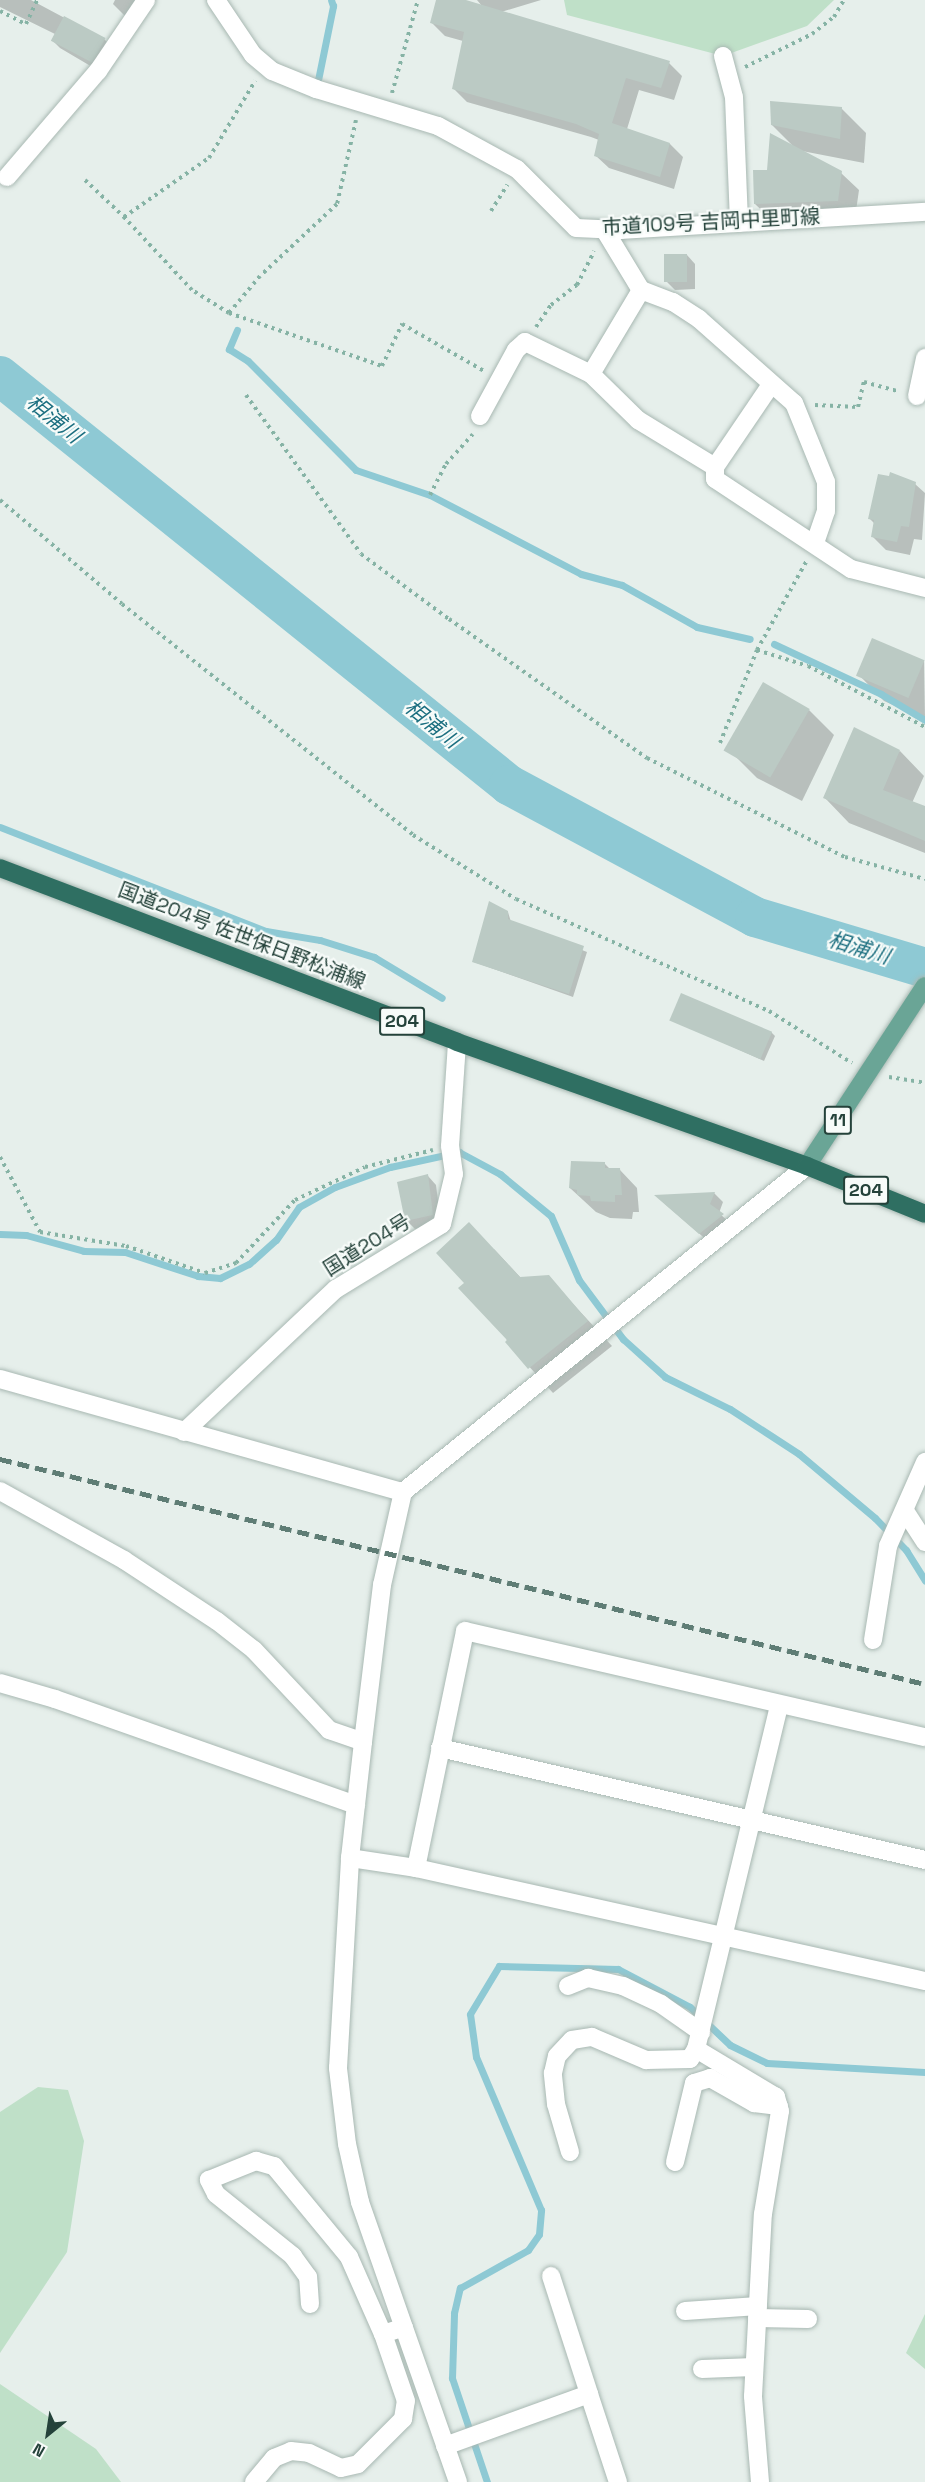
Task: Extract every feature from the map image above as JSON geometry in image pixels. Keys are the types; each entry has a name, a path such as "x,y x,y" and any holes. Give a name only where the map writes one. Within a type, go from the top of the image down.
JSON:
{"highway":[{"name":"国道204号 佐世保日野松浦線","path":"0,868 457,1042 807,1166"},
{"name":"204","path":"807,1166 925,1214"}],"main road":[{"name":"11","path":"807,1166 870,1074 925,986"}],"street":[{"path":"7,177 98,71 146,0"},
{"name":"市道109号 吉岡中里町線","path":"216,0 253,55 265,65 296,83 359,104 438,126 517,169 576,228 604,229 739,223 925,212"},
{"path":"723,56 734,97 739,223"},
{"path":"604,229 641,290 673,302 699,320 770,386 794,404 826,482 826,510 815,543"},
{"path":"591,374 641,290"},
{"path":"480,416 525,342 591,374 638,420 715,467"},
{"path":"917,396 925,358"},
{"path":"770,386 715,467 715,479 815,543 851,569 925,588"},
{"name":"国道204号","path":"184,1432 336,1289 442,1224 454,1174 450,1146 457,1042"},
{"path":"458,2482 451,2444 404,2327 360,2202 347,2144 338,2068 350,1858 356,1804 382,1585 403,1492 807,1166"},
{"path":"0,1379 403,1492"},
{"path":"873,1640 888,1546 925,1462"},
{"path":"0,1491 124,1560 217,1621 254,1650 329,1730 363,1742"},
{"path":"905,1511 925,1542"},
{"path":"416,1868 465,1631 925,1737"},
{"path":"0,1683 356,1804"},
{"path":"570,2152 556,2104 553,2073 557,2056 572,2040 592,2037 646,2060 690,2059 702,2031 779,1705"},
{"path":"440,1748 925,1860"},
{"path":"350,1858 416,1868 925,1981"},
{"path":"568,1986 588,1978 623,1986 661,2004 702,2031 776,2097 779,2106 763,2214 754,2367 760,2482"},
{"path":"675,2162 694,2083 710,2078 754,2103 779,2106"},
{"path":"254,2482 274,2458 291,2451 309,2453 341,2468 358,2464 403,2419 406,2401 383,2334 349,2257 274,2166 256,2161 208,2180 216,2194 293,2256 308,2277 310,2304"},
{"path":"551,2276 618,2482"},
{"path":"685,2311 757,2312 808,2319"},
{"path":"383,2334 404,2327"},
{"path":"702,2369 754,2367"},
{"path":"451,2444 589,2394"}],"path":[{"path":"0,11 26,24 37,0"},
{"path":"387,112 418,0"},
{"path":"728,75 812,34 834,17 844,0"},
{"path":"124,217 208,158 265,65"},
{"path":"229,313 260,276 337,204 359,104"},
{"path":"491,211 517,169"},
{"path":"85,180 124,217 192,290 229,313 382,366 402,324 500,380"},
{"path":"525,342 551,305 577,285 604,229"},
{"path":"794,404 858,407 864,382 917,396"},
{"path":"246,395 361,554 449,619 647,759 845,857 925,879"},
{"path":"430,495 446,464 470,441 480,416"},
{"path":"0,500 122,604 413,835 516,899 769,1011 870,1074 925,1083"},
{"path":"720,743 757,650 815,543"},
{"path":"757,650 808,666 925,728"},
{"path":"0,1157 40,1232 126,1246 205,1273 236,1263 295,1200 365,1167 450,1146"}],"green space":[{"path":"564,0 834,0 807,26 723,56 567,15"},
{"path":"38,2087 68,2090 84,2141 67,2252 0,2353 0,2112"},
{"path":"925,2314 925,2369 906,2353"},
{"path":"0,2384 96,2449 121,2482 0,2482"}],"building":[{"path":"436,0 466,0 670,61 661,88 626,78 612,123 670,143 660,177 594,156 599,134 576,124 452,89 464,32 430,23"},
{"path":"64,16 105,38 92,63 51,41"},
{"path":"770,101 842,107 840,139 771,125"},
{"path":"770,133 842,171 838,201 754,204 753,170 767,170"},
{"path":"664,254 687,254 687,282 664,282"},
{"path":"890,472 916,482 909,527 901,526 897,542 871,537 874,520 868,519 878,474 889,476"},
{"path":"872,638 924,660 908,698 856,676"},
{"path":"763,682 810,709 770,777 724,750"},
{"path":"854,727 900,750 883,790 925,806 925,841 823,798"},
{"path":"489,901 508,911 508,919 584,946 569,994 472,962"},
{"path":"681,993 772,1032 760,1059 669,1021"},
{"path":"571,1161 605,1162 605,1168 620,1168 622,1195 615,1195 615,1202 591,1201 590,1196 577,1195 577,1190 569,1188"},
{"path":"428,1174 433,1215 405,1221 397,1182"},
{"path":"715,1192 710,1204 724,1214 699,1234 654,1195"},
{"path":"469,1222 520,1277 549,1275 588,1321 528,1369 505,1342 507,1340 458,1288 464,1283 436,1253"}],"waterway":[{"path":"318,80 333,6 331,0"},
{"path":"237,330 229,349 248,361 356,470 430,495 581,574 622,585 697,627 750,639"},
{"name":"相浦川","path":"0,376 509,785 755,917 925,968"},
{"path":"774,644 881,694 925,720"},
{"path":"0,827 266,931 320,940 374,957 442,998"},
{"path":"0,1234 26,1235 84,1251 125,1252 198,1276 220,1278 249,1264 276,1240 299,1207 335,1187 390,1167 459,1152 500,1174 551,1216 579,1280 623,1339 665,1377 730,1409 799,1454 875,1518 906,1550 925,1581"},
{"path":"487,2482 452,2378 454,2313 460,2288 528,2250 539,2234 541,2210 476,2057 470,2014 499,1966 618,1969 690,2007 730,2045 767,2063 925,2072"}],"railway":[{"path":"0,1459 925,1684"}]}
